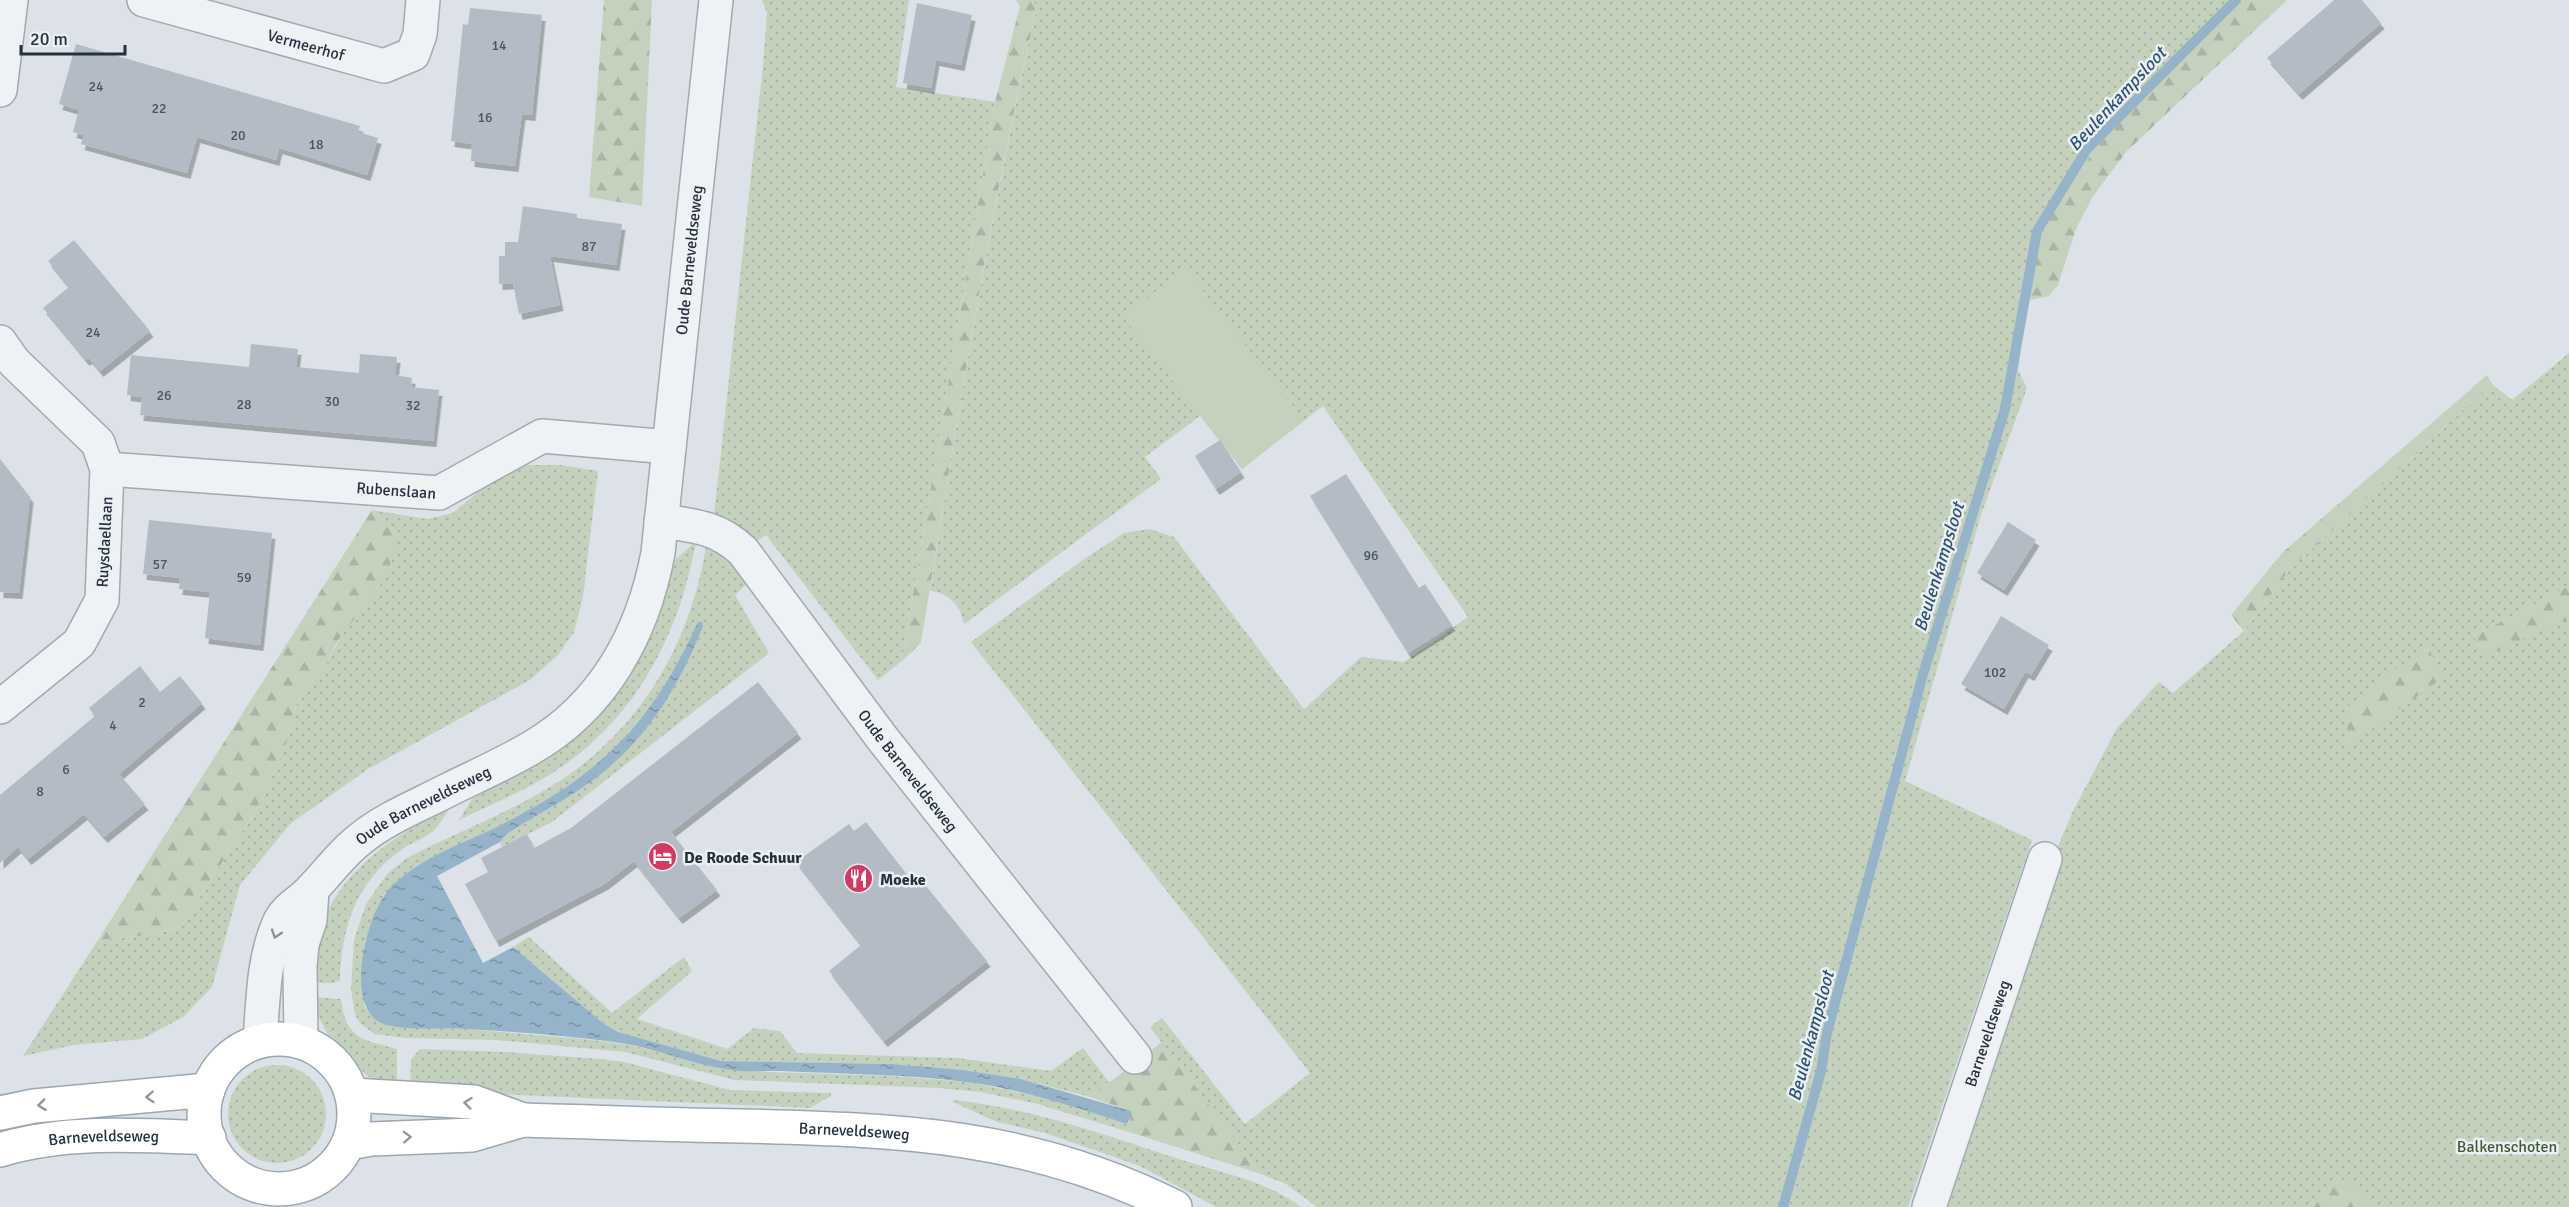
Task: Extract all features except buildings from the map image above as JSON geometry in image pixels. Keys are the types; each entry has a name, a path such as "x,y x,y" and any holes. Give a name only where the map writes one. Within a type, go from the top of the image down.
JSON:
{"main road":[{"path":"273,1039 301,1042 315,1047 339,1067 352,1095 353,1128 349,1143 329,1171 315,1180 282,1189 265,1188 234,1174 222,1162 209,1138 204,1115 208,1090 219,1069 230,1056 260,1041 273,1039"},
{"path":"0,1113 34,1106 208,1090"},
{"name":"Barneveldseweg","path":"352,1095 474,1102 523,1120"},
{"name":"Barneveldseweg","path":"349,1143 371,1139 471,1135 523,1120 870,1129 932,1134 1042,1156 1133,1186 1175,1207"},
{"name":"Barneveldseweg","path":"0,1150 41,1141 85,1137 209,1138"}],"street":[{"path":"0,90 11,0"},
{"name":"Vermeerhof","path":"144,0 384,66 413,54 420,34 423,0"},
{"name":"Oude Barneveldseweg","path":"260,1041 267,966 280,922 286,910 312,890 360,838 393,818 533,747 577,712 603,685 626,652 652,585 661,521 716,0"},
{"path":"0,342 14,362 103,456"},
{"name":"Rubenslaan","path":"103,456 439,493 542,436 669,447"},
{"name":"Ruysdaellaan","path":"0,707 80,643 102,600 103,456"},
{"name":"Oude Barneveldseweg","path":"661,521 703,527 727,536 743,551 882,738 1135,1057"},
{"name":"Barneveldseweg","path":"1929,1207 2045,859"},
{"path":"301,1042 300,966 302,945 310,920 312,890"}],"green space":[{"path":"604,0 652,0 642,206 589,197"},
{"path":"762,0 909,0 896,87 995,102 902,661 878,680 766,535 753,544 714,516 763,66 767,13"},
{"path":"1016,0 1032,0 1037,7 988,244 921,643 902,661 995,102 1020,6"},
{"path":"1032,0 2242,0 2127,109 2055,201 2035,255 2018,370 2027,388 1980,518 1905,781 2032,840 1908,1207 1317,1207 1286,1184 1261,1174 1150,1027 1162,1018 1245,1124 1310,1073 971,642 1087,557 1124,533 1149,529 1174,537 1304,709 1361,657 1404,662 1468,617 1323,406 1242,469 1200,416 1145,457 1161,479 964,624 953,602 943,594 930,591 992,225 1037,7"},
{"path":"2242,0 2287,0 2127,151 2093,196 2076,229 2058,285 2049,296 2029,300 2035,255 2055,201 2127,109"},
{"path":"1185,268 1304,420 1242,469 1123,317"},
{"name":"Balkenschoten","path":"2569,353 2569,586 2474,636 2480,649 2569,608 2569,1207 1939,1207 2055,853 2073,811 2117,728 2159,682 2173,693 2244,631 2289,570 2492,384 2512,400"},
{"path":"2487,375 2492,384 2289,570 2244,631 2231,615 2283,552"},
{"path":"527,465 560,465 598,471 583,596 574,632 558,655 530,680 368,769 290,824 240,885 212,987 183,1017 142,1039 74,1045 23,1056 98,940 147,935 181,927 262,800 286,744 298,700 327,663 396,533 372,510 427,519 453,513 500,473"},
{"path":"372,510 396,533 396,551 380,586 338,640 327,663 298,700 286,744 262,800 181,927 147,935 98,940"},
{"path":"696,541 679,608 666,640 632,699 610,725 585,749 546,777 459,820 475,794 550,756 602,712 623,686 654,631 675,560"},
{"path":"706,546 721,548 748,583 735,595 769,653 552,822 502,847 500,842 507,834 583,788 612,763 645,729 683,671 703,626 657,699 613,751 543,803 384,894 365,941 362,971 365,1008 390,1026 466,1029 594,1040 635,1046 741,1071 890,1076 969,1082 1051,1099 1127,1124 1129,1132 1034,1103 980,1092 939,1088 735,1080 625,1052 496,1040 406,1038 374,1034 359,1022 355,1014 351,990 354,940 366,904 387,874 407,858 541,793 588,761 614,736 658,680 674,649 699,582"},
{"path":"2569,586 2569,619 2483,657 2474,636"},
{"path":"2427,646 2444,677 2346,748 2349,705"},
{"path":"451,806 432,832 385,863 362,892 348,925 340,980 333,983 312,983 322,925 331,904 344,886 358,869 393,840"},
{"path":"529,937 612,1013 684,957 692,971 637,1019 727,1049 754,1028 780,1031 797,1053 958,1058 1051,1071 1083,1048 1109,1082 1090,1097 1021,1079 963,1070 892,1064 721,1061 618,1032 604,1024 513,947"},
{"path":"313,997 340,999 345,1018 354,1032 366,1040 397,1049 397,1088 367,1076 327,1033 316,1012"},
{"path":"1162,1042 1261,1174 1129,1132 1127,1124 1130,1121 1131,1111 1090,1097"},
{"path":"420,1049 600,1059 624,1062 730,1090 831,1093 831,1096 810,1108 410,1090 411,1060"},
{"path":"277,1065 296,1069 311,1080 322,1095 326,1114 322,1133 311,1148 296,1159 277,1163 258,1159 243,1148 232,1133 228,1114 232,1095 243,1080 258,1069"},
{"path":"953,1100 1012,1109 1097,1133 1259,1184 1301,1207 1216,1207 1140,1166 1045,1133 997,1122"},
{"path":"2342,1179 2379,1207 2313,1207 2309,1202"}],"water":[{"path":"698,622 702,622 703,626 672,691 630,748 583,788 528,820 507,834 500,842 437,876 483,963 513,947 604,1024 618,1032 721,1061 892,1064 963,1070 1021,1079 1131,1111 1132,1115 1127,1124 1068,1105 987,1085 920,1077 740,1071 701,1064 637,1046 605,1041 487,1030 397,1027 379,1022 368,1011 363,996 361,977 363,957 374,917 381,900 390,888 414,868 442,852 535,807 594,766 619,744 641,718 680,658"}],"waterway":[{"name":"Beulenkampsloot","path":"1783,1207 1821,1071 1827,1033 1923,674 2005,409 2037,231 2087,149 2236,0"}],"place":[{"name":"De Roode Schuur","path":"663,857"},
{"name":"Moeke","path":"859,879"}]}
